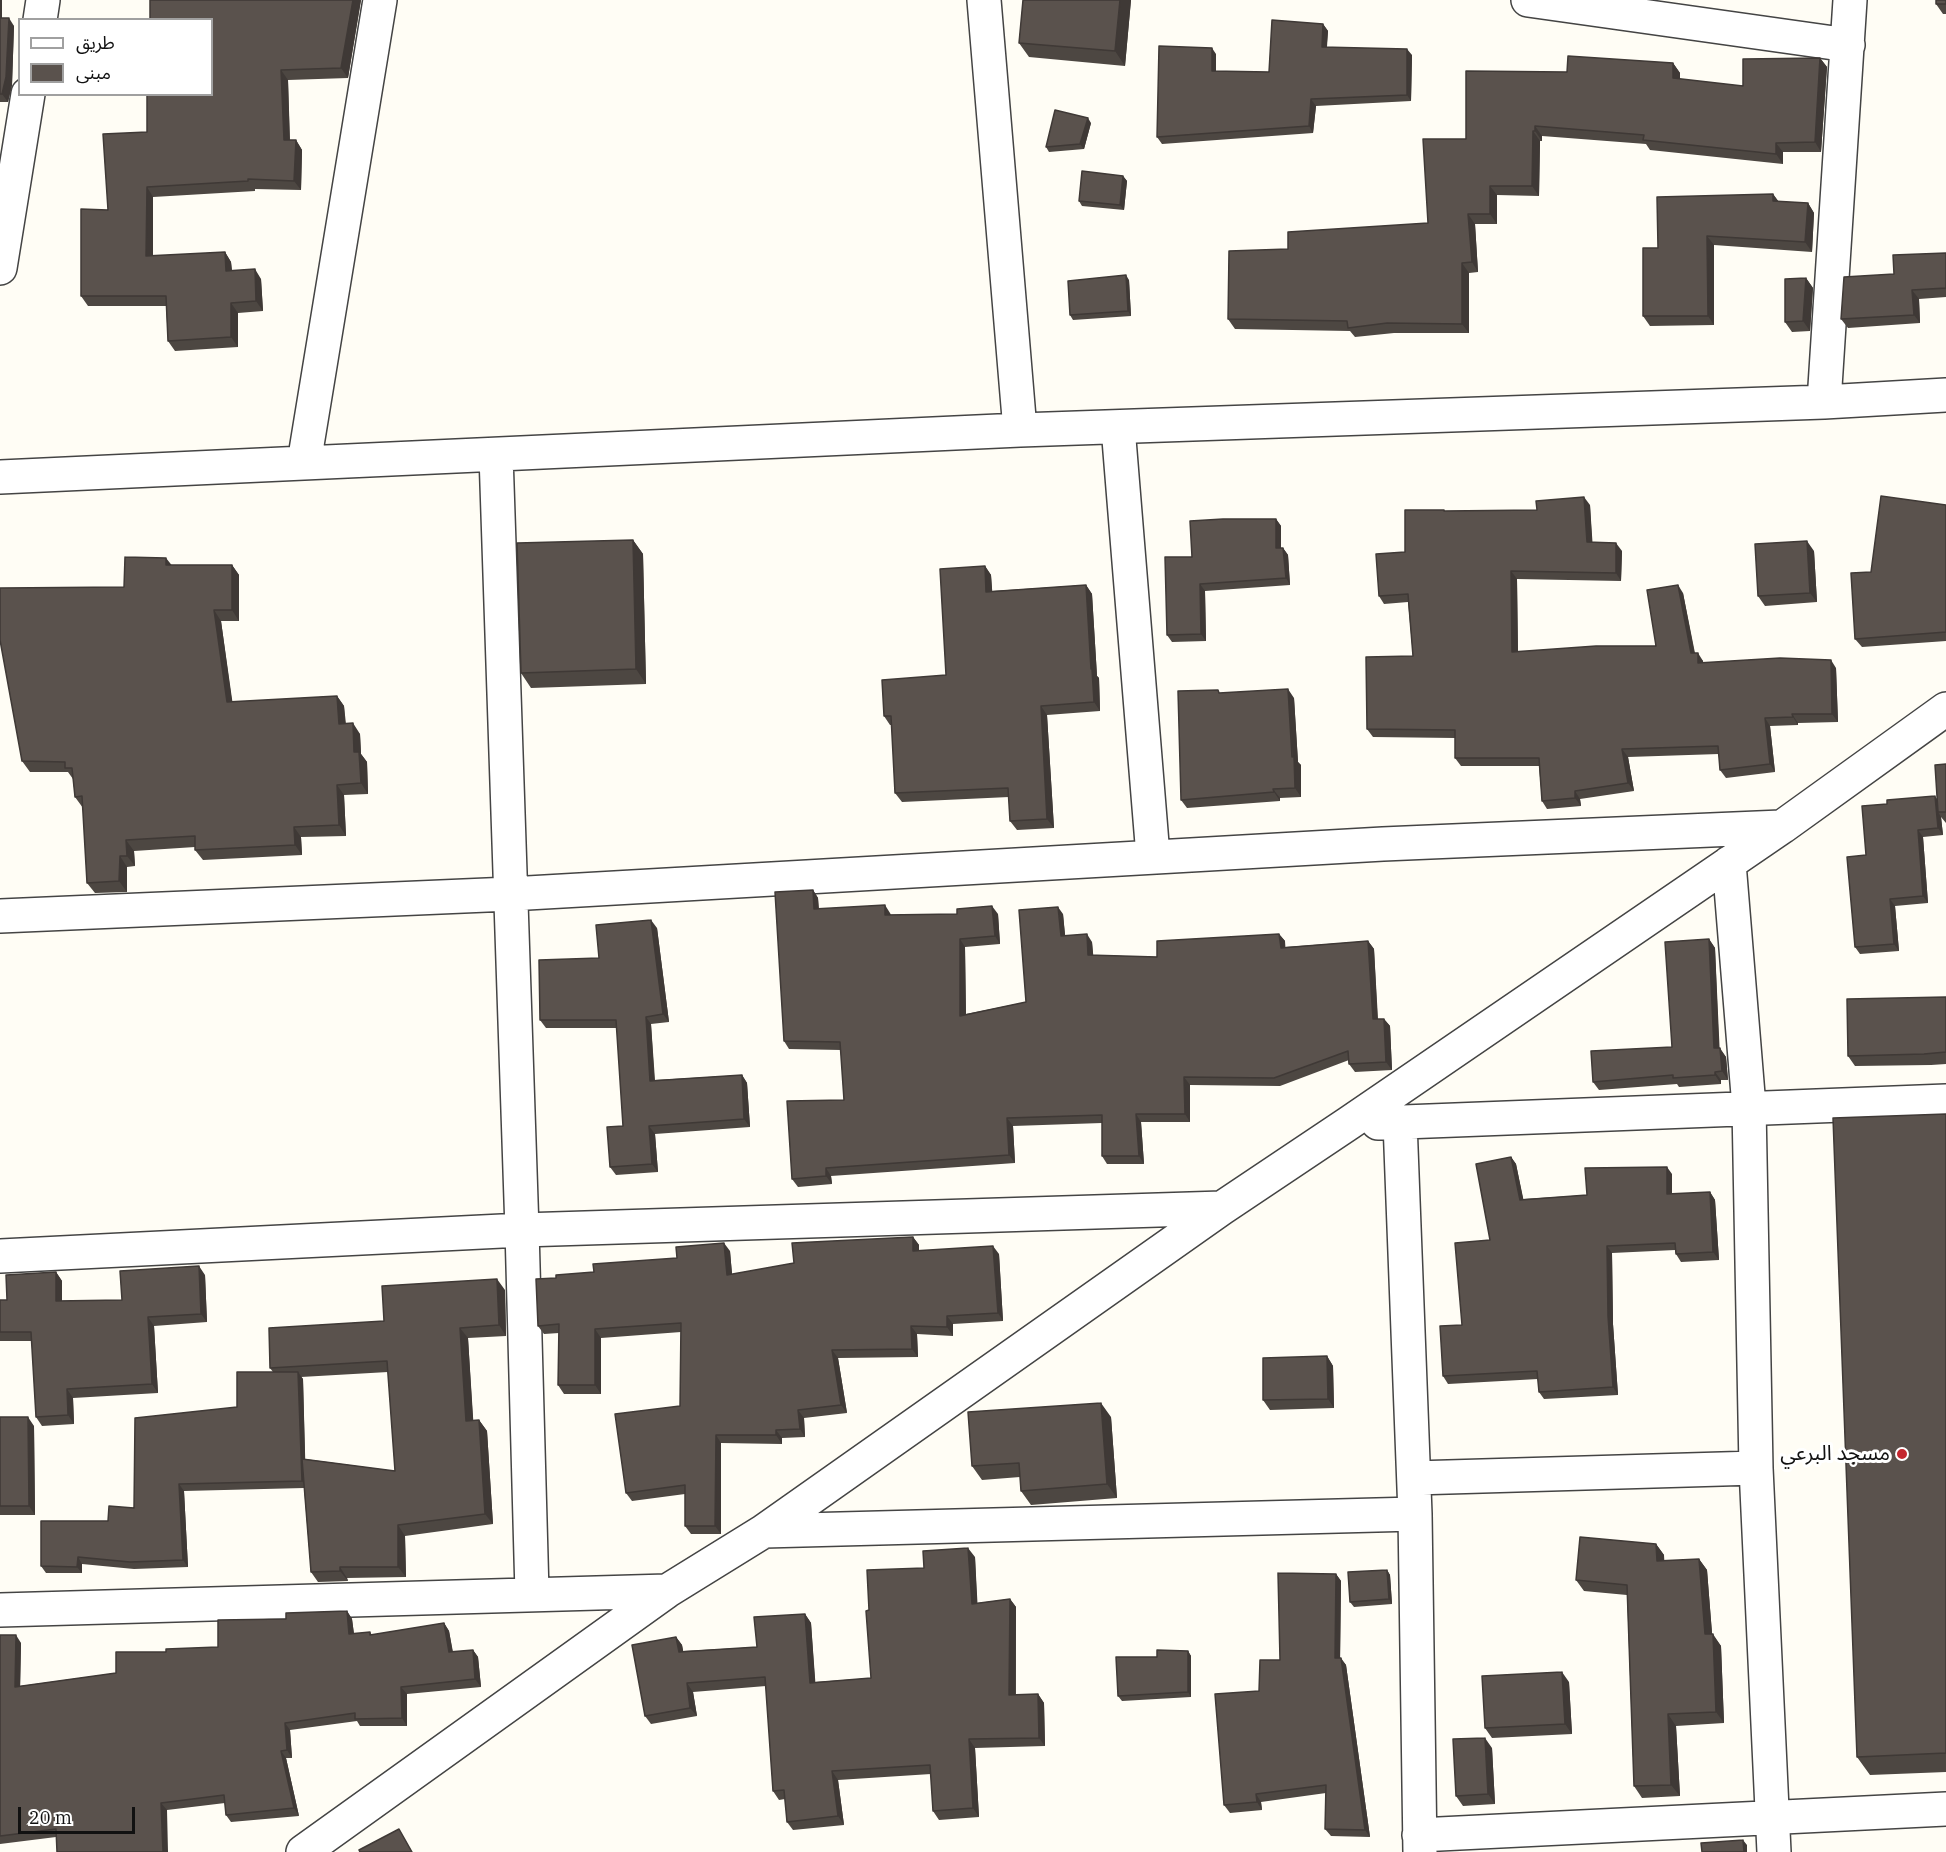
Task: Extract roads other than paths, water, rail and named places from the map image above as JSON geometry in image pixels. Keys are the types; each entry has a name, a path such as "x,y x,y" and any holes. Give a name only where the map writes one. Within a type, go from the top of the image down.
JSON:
{"street":[{"path":"40,18 43,0"},
{"path":"304,463 380,0"},
{"path":"984,0 1020,430"},
{"path":"1527,0 1848,45"},
{"path":"1824,402 1850,0"},
{"path":"0,268 28,96"},
{"path":"0,477 1020,430 1824,402 1946,394"},
{"path":"1118,427 1153,855"},
{"path":"496,455 532,1593"},
{"path":"303,1852 667,1591 764,1532 1222,1208 1782,827 1946,709"},
{"path":"0,916 510,894 1153,855 1782,827"},
{"path":"1729,863 1749,1107 1756,1468 1774,1852"},
{"path":"1349,1123 1946,1101"},
{"path":"1400,1122 1415,1514 1419,1844 1773,1817 1946,1809"},
{"path":"0,1256 522,1230 1222,1208"},
{"path":"1414,1478 1756,1468"},
{"path":"764,1532 1415,1514"},
{"path":"0,1610 532,1593 667,1591"}],"place":[{"name":"مسجد البرعي","path":"1902,1454"}]}
